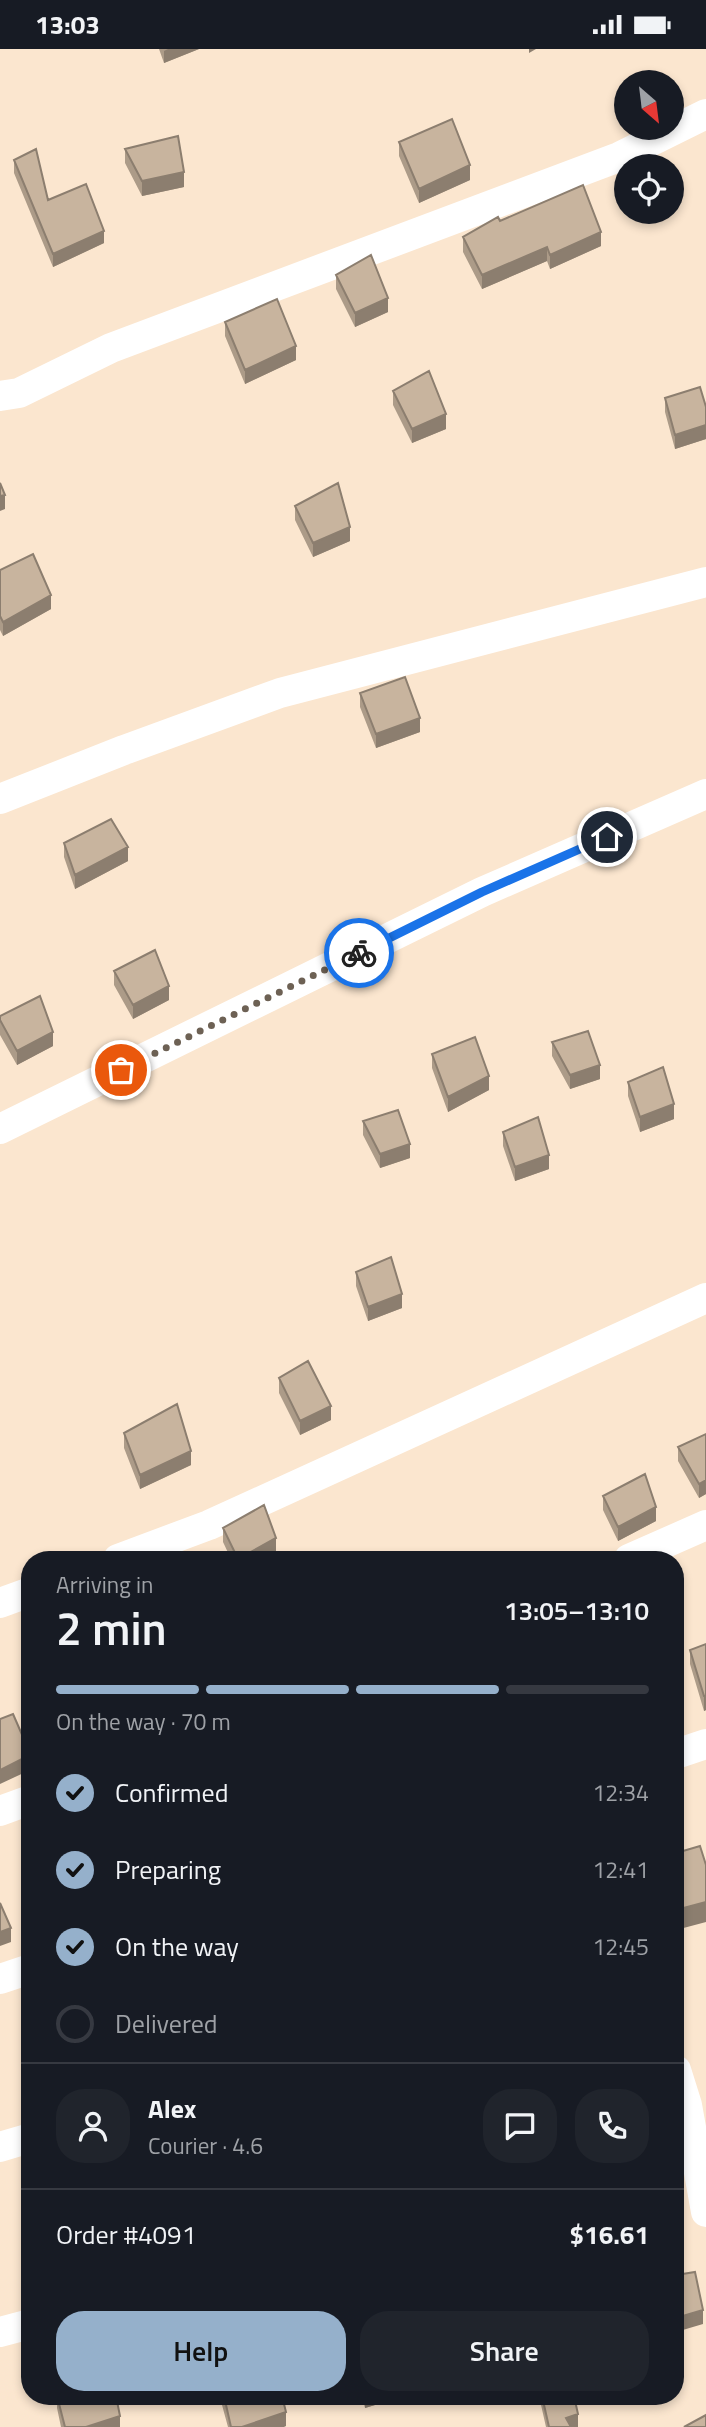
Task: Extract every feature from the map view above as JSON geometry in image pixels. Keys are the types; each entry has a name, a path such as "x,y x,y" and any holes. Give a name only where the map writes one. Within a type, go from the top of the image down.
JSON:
{"street":[{"path":"0,395 19,393 111,348 619,157 706,114"},
{"path":"0,799 280,693 706,582"},
{"path":"0,1129 482,892 706,794"},
{"path":"139,1551 209,1525 706,1298"},
{"path":"647,1551 706,1525"},
{"path":"0,1603 21,1595"},
{"path":"684,1751 706,1744"},
{"path":"0,1811 21,1803"},
{"path":"0,1979 21,1972"},
{"path":"684,2119 706,2211"},
{"path":"0,2147 21,2141"},
{"path":"0,2332 21,2326"}],"building":[{"path":"452,119 470,165 419,189 399,142"},
{"path":"178,136 184,172 142,181 125,149"},
{"path":"36,149 48,200 86,184 104,231 53,254 14,160"},
{"path":"583,185 601,232 550,255 547,247 482,275 463,237 498,217 500,221"},
{"path":"371,255 388,298 355,313 336,275"},
{"path":"277,299 296,346 245,370 225,322"},
{"path":"429,371 446,414 412,429 393,391"},
{"path":"700,387 706,407 706,425 675,435 665,398"},
{"path":"0,483 5,495 0,496"},
{"path":"338,483 350,527 313,543 295,506"},
{"path":"33,554 51,595 3,622 0,616 0,570"},
{"path":"405,677 420,718 376,734 360,693"},
{"path":"111,819 128,847 75,875 64,843"},
{"path":"155,950 169,986 133,1005 114,971"},
{"path":"40,996 53,1032 17,1051 0,1016"},
{"path":"588,1031 600,1065 570,1075 552,1042"},
{"path":"475,1037 489,1076 448,1097 432,1054"},
{"path":"663,1067 674,1104 640,1117 628,1082"},
{"path":"398,1110 410,1144 380,1154 363,1121"},
{"path":"538,1117 549,1155 515,1167 503,1132"},
{"path":"391,1257 402,1294 368,1307 356,1272"},
{"path":"308,1361 331,1406 300,1421 279,1378"},
{"path":"177,1404 191,1451 140,1475 124,1433"},
{"path":"706,1434 706,1480 699,1484 678,1447"},
{"path":"645,1474 656,1507 618,1527 603,1496"},
{"path":"264,1505 276,1538 252,1551 234,1551 223,1528"},
{"path":"706,1644 706,1696 704,1696 690,1650"},
{"path":"13,1714 21,1732 21,1760 0,1770 0,1719"},
{"path":"700,1846 706,1865 706,1902 684,1908 684,1851"},
{"path":"0,1903 11,1928 0,1932"},
{"path":"695,2272 703,2310 684,2316 684,2274"},
{"path":"59,2405 118,2405 120,2416 86,2427 65,2427"},
{"path":"226,2405 284,2405 286,2412 242,2427 231,2427"},
{"path":"544,2405 576,2405 578,2414 566,2418 571,2427 549,2427"},
{"path":"706,2415 706,2427 684,2427"}],"way so far":[{"path":"121,1070 359,953"}],"route":[{"path":"359,953 482,892 607,837"}]}
